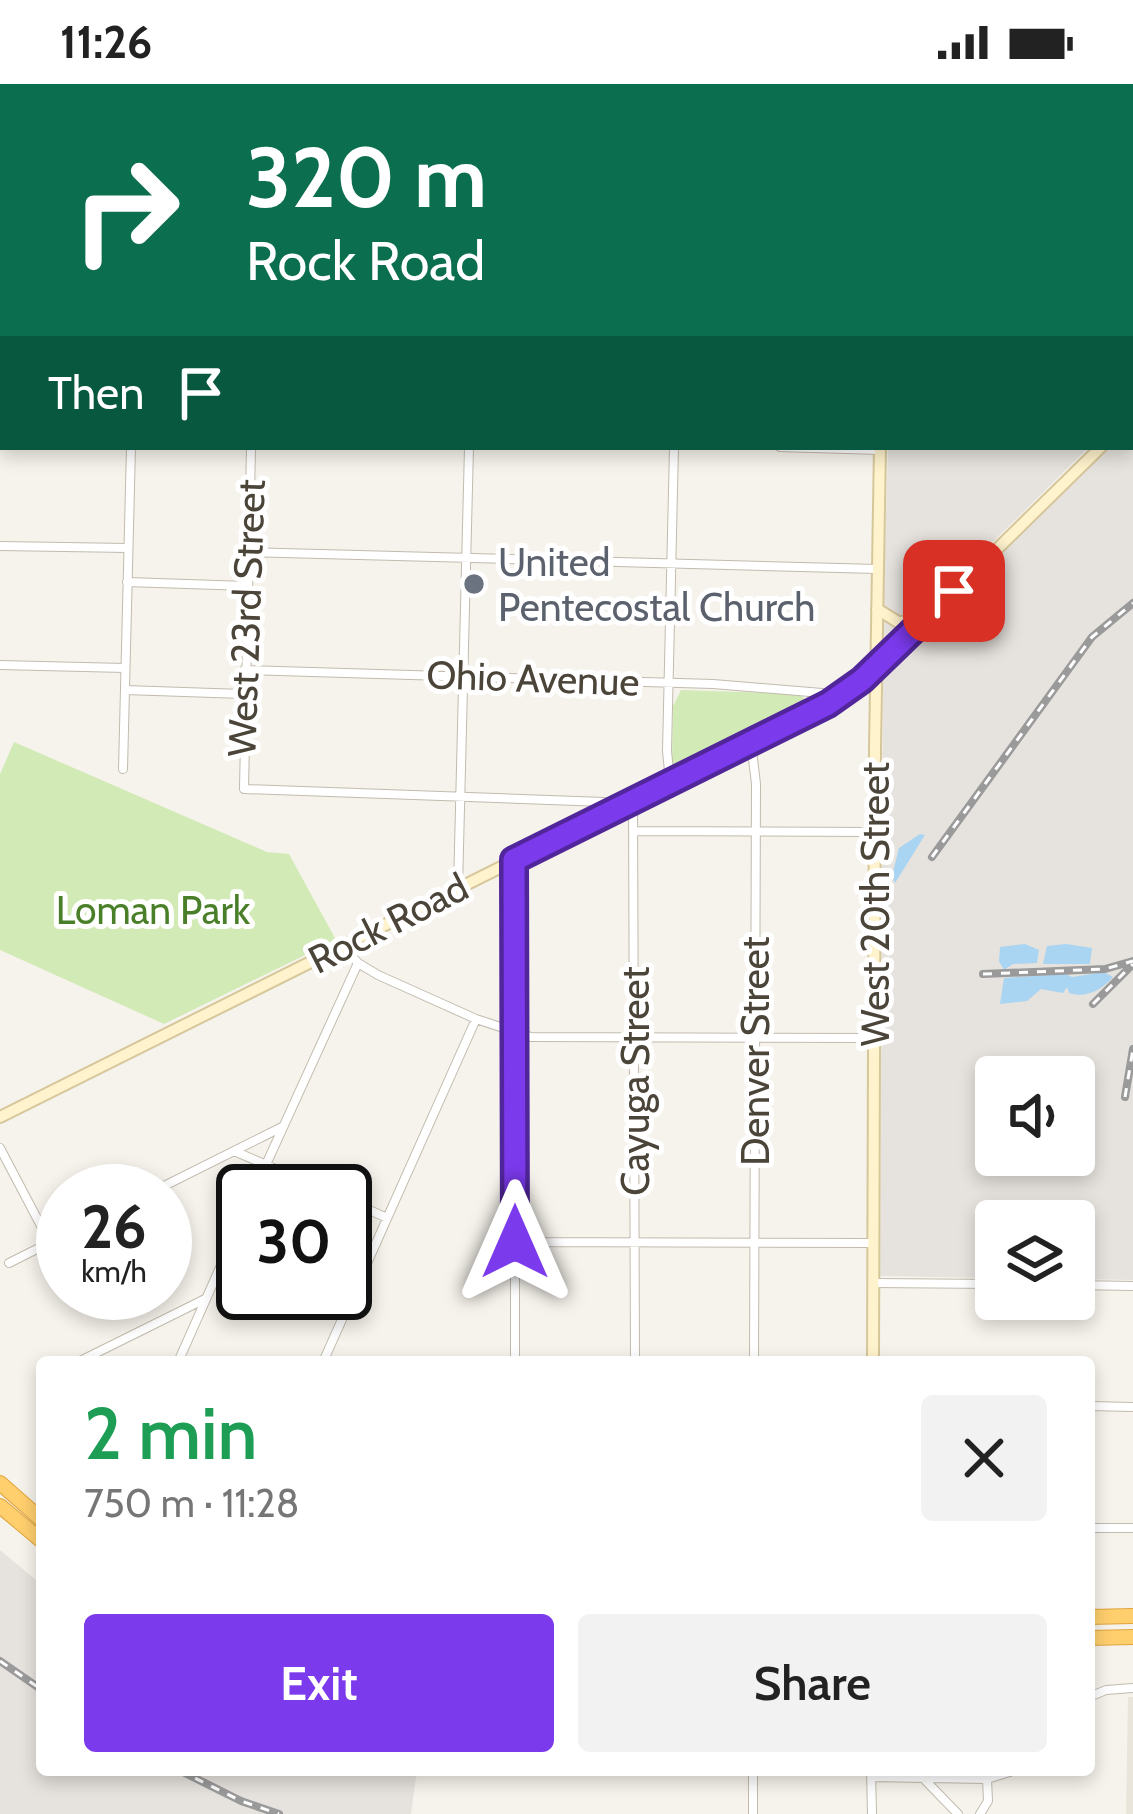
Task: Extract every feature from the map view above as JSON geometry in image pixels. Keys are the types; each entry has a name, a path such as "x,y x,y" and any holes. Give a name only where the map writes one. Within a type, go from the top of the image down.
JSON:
{"highway":[{"path":"0,1483 36,1515"},
{"path":"0,1507 36,1536"},
{"path":"1095,1617 1133,1616"},
{"path":"1095,1638 1133,1637"}],"main road":[{"name":"West 20th Street","path":"873,1356 880,450"},
{"name":"Rock Road","path":"0,1117 828,704 876,667 1098,450"},
{"path":"877,609 898,622 924,620"}],"street":[{"path":"123,769 131,450"},
{"name":"West 23rd Street","path":"251,450 244,789 459,797"},
{"path":"458,888 469,450"},
{"path":"670,782 674,450"},
{"path":"0,546 128,548"},
{"path":"248,552 878,569"},
{"path":"127,582 247,586"},
{"path":"0,664 125,668"},
{"name":"Ohio Avenue","path":"244,670 669,682 822,693"},
{"path":"125,690 243,694"},
{"name":"Denver Street","path":"751,742 756,756 754,1356"},
{"path":"459,797 604,802"},
{"name":"Cayuga Street","path":"633,800 635,1356"},
{"path":"635,831 874,832"},
{"path":"514,860 515,1356"},
{"path":"343,946 358,963 516,1034 875,1038"},
{"path":"266,1164 358,963"},
{"path":"326,1356 476,1019"},
{"path":"192,1172 283,1126"},
{"path":"0,1148 36,1216"},
{"path":"234,1151 264,1164"},
{"path":"372,1211 387,1217"},
{"path":"515,1242 874,1244"},
{"path":"9,1263 36,1250"},
{"path":"181,1356 216,1276"},
{"path":"874,1282 975,1284"},
{"path":"1095,1285 1133,1286"},
{"path":"90,1356 206,1298"},
{"path":"1095,1406 1133,1407"},
{"path":"1095,1528 1133,1528"},
{"path":"1095,1695 1133,1688"},
{"path":"752,1814 753,1776"},
{"path":"872,1776 872,1814"},
{"path":"906,1776 997,1776"},
{"path":"923,1778 958,1814"},
{"path":"980,1814 988,1801 988,1779"}],"shaded area":[{"path":"888,450 1086,450 882,651"},
{"path":"1105,450 1133,450 1133,1280 1095,1279 1095,1200 975,1200 975,1278 880,1276 883,669"},
{"path":"0,1550 36,1580 36,1776 416,1776 411,1814 0,1814"},
{"path":"1128,1697 1133,1697 1133,1814 1126,1814"}],"green space":[{"path":"681,690 799,694 808,702 678,770 672,762 673,706"},
{"name":"Loman Park","path":"14,742 267,852 289,854 336,940 164,1024 0,950 0,774"}],"water":[{"path":"925,835 895,883 892,876 899,848"},
{"path":"1025,944 1039,950 1037,963 1013,964 1004,970 1000,947"},
{"path":"1047,946 1092,948 1090,964 1043,964"},
{"path":"1104,972 1113,977 1088,994 1069,993 1067,987 1063,993 1041,989 1027,1001 1000,1004 1004,978"}],"railway":[{"path":"932,857 1092,637 1133,603"},
{"path":"983,974 1105,969 1133,961"},
{"path":"1093,1004 1133,964"},
{"path":"1125,1097 1133,1049"},
{"path":"0,1661 36,1686"},
{"path":"191,1776 279,1814"}],"place":[{"name":"United Pentecostal Church","path":"474,584"}],"route":[{"path":"515,1242 514,860 828,704 862,680 954,591"}]}
